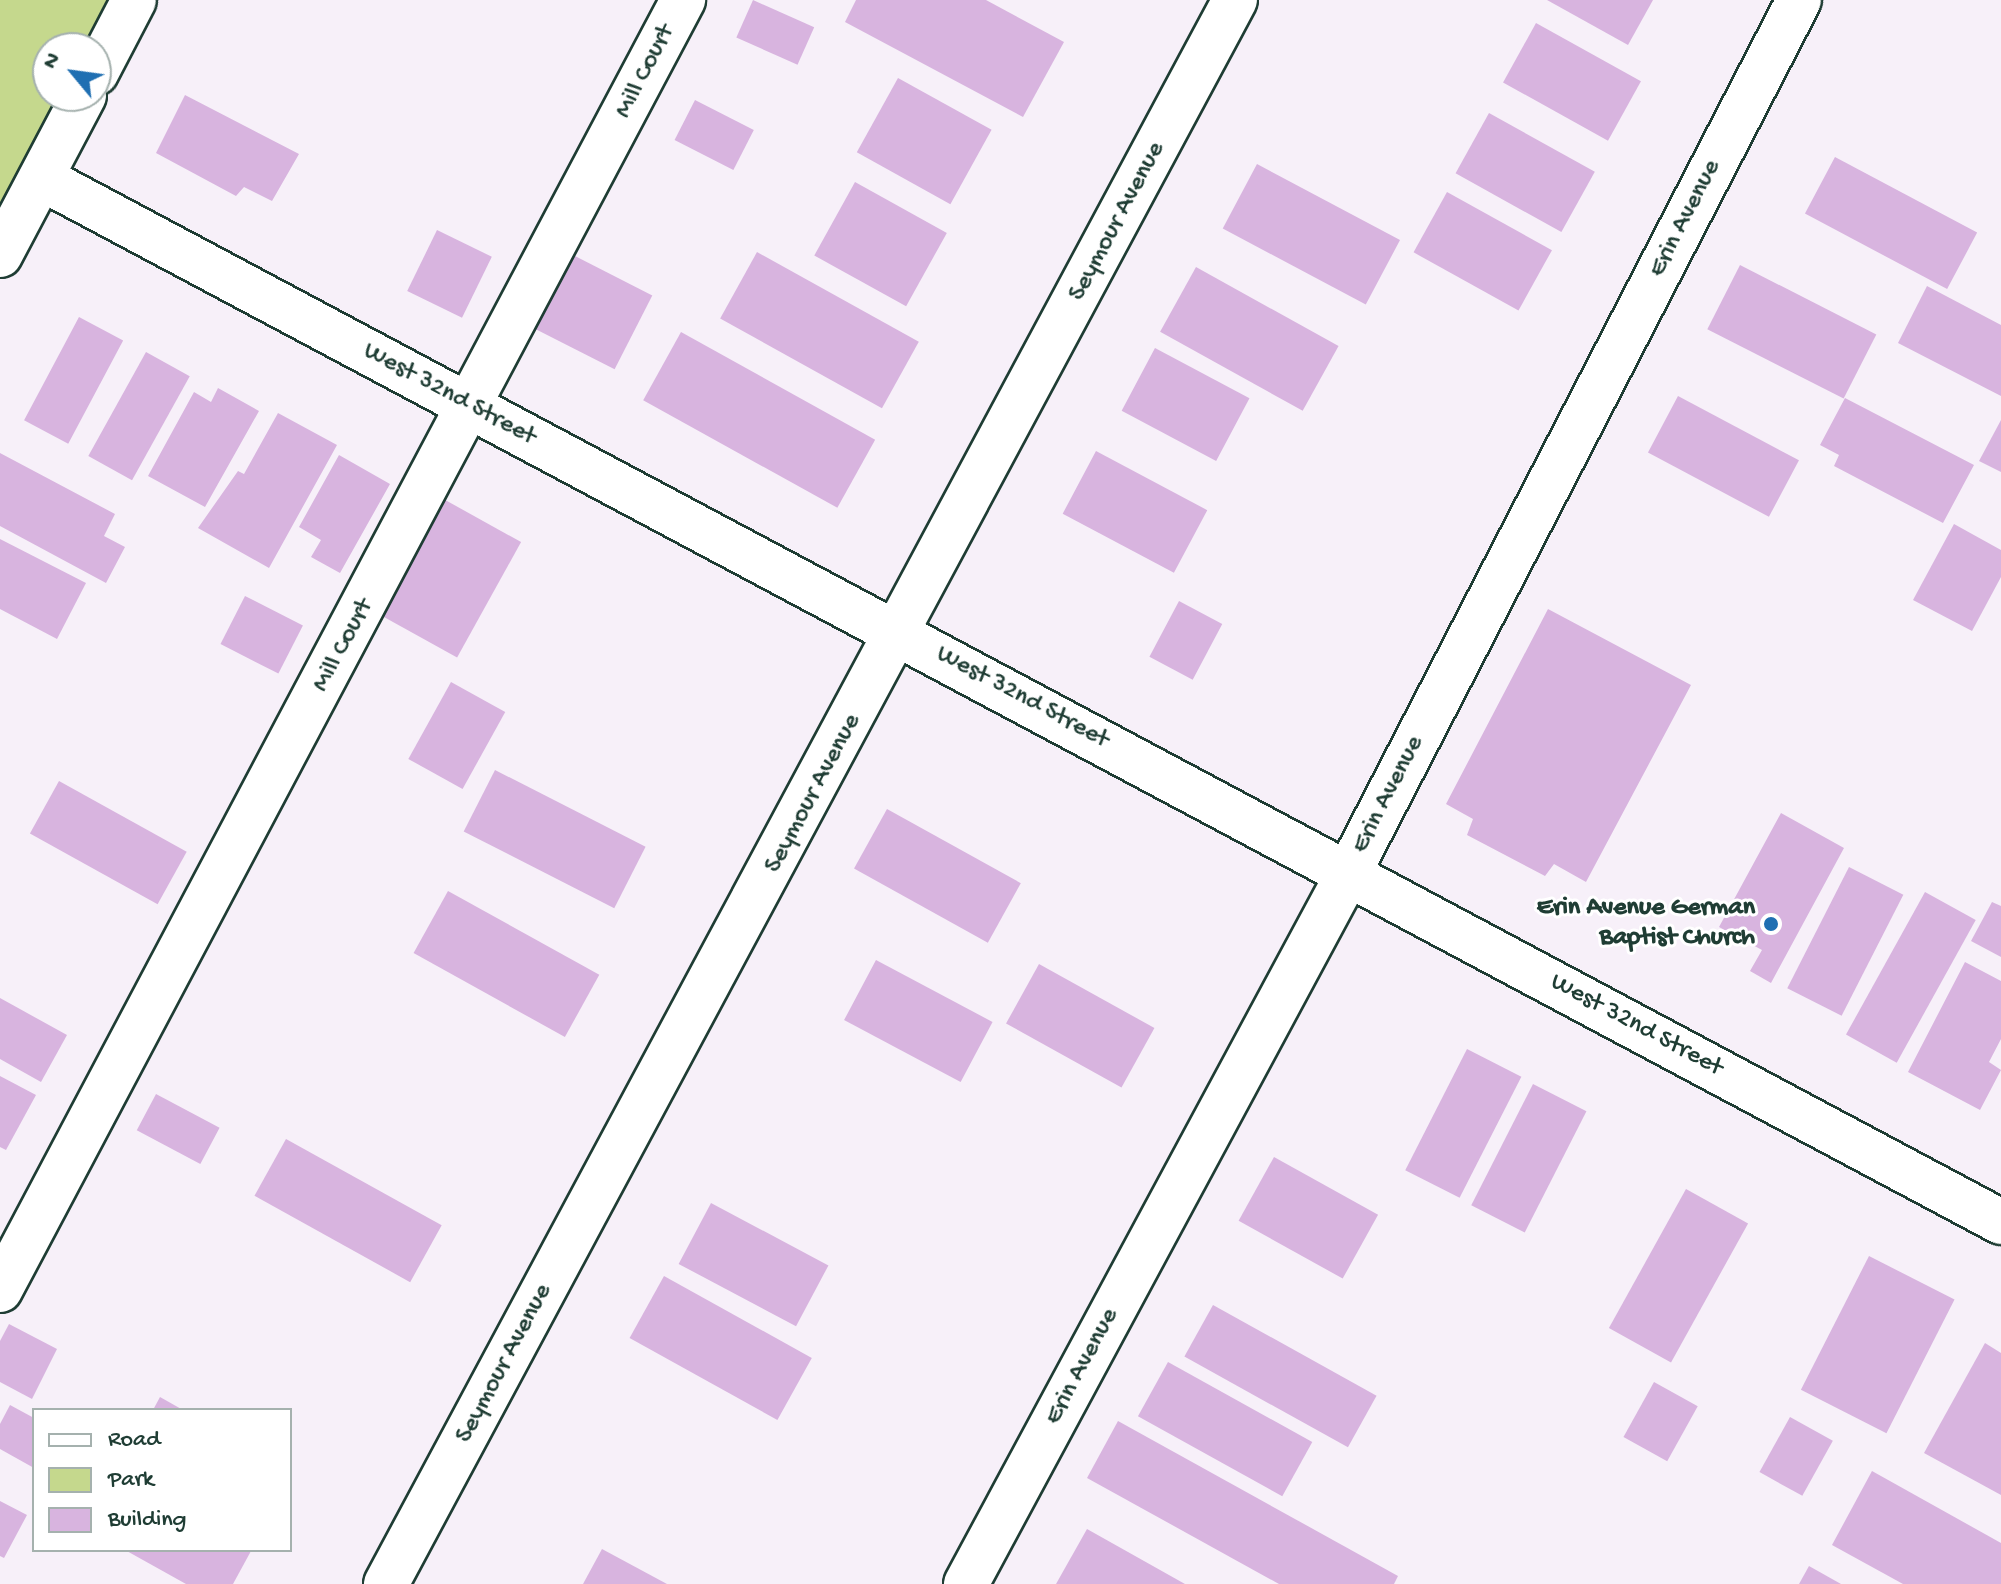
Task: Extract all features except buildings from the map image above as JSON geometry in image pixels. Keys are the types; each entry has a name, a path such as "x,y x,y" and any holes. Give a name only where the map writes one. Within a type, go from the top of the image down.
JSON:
{"street":[{"path":"112,42 134,0"},
{"name":"Mill Court","path":"0,1290 472,408 683,0"},
{"name":"Seymour Avenue","path":"386,1584 900,633 1235,0"},
{"name":"Erin Avenue","path":"966,1584 1349,872 1799,0"},
{"path":"0,255 76,112"},
{"name":"West 32nd Street","path":"41,178 2001,1222"}],"green space":[{"path":"0,0 134,0 109,32 32,32 32,112 76,112 0,255"}],"place":[{"name":"Erin Avenue German Baptist Church","path":"1771,924"}]}
